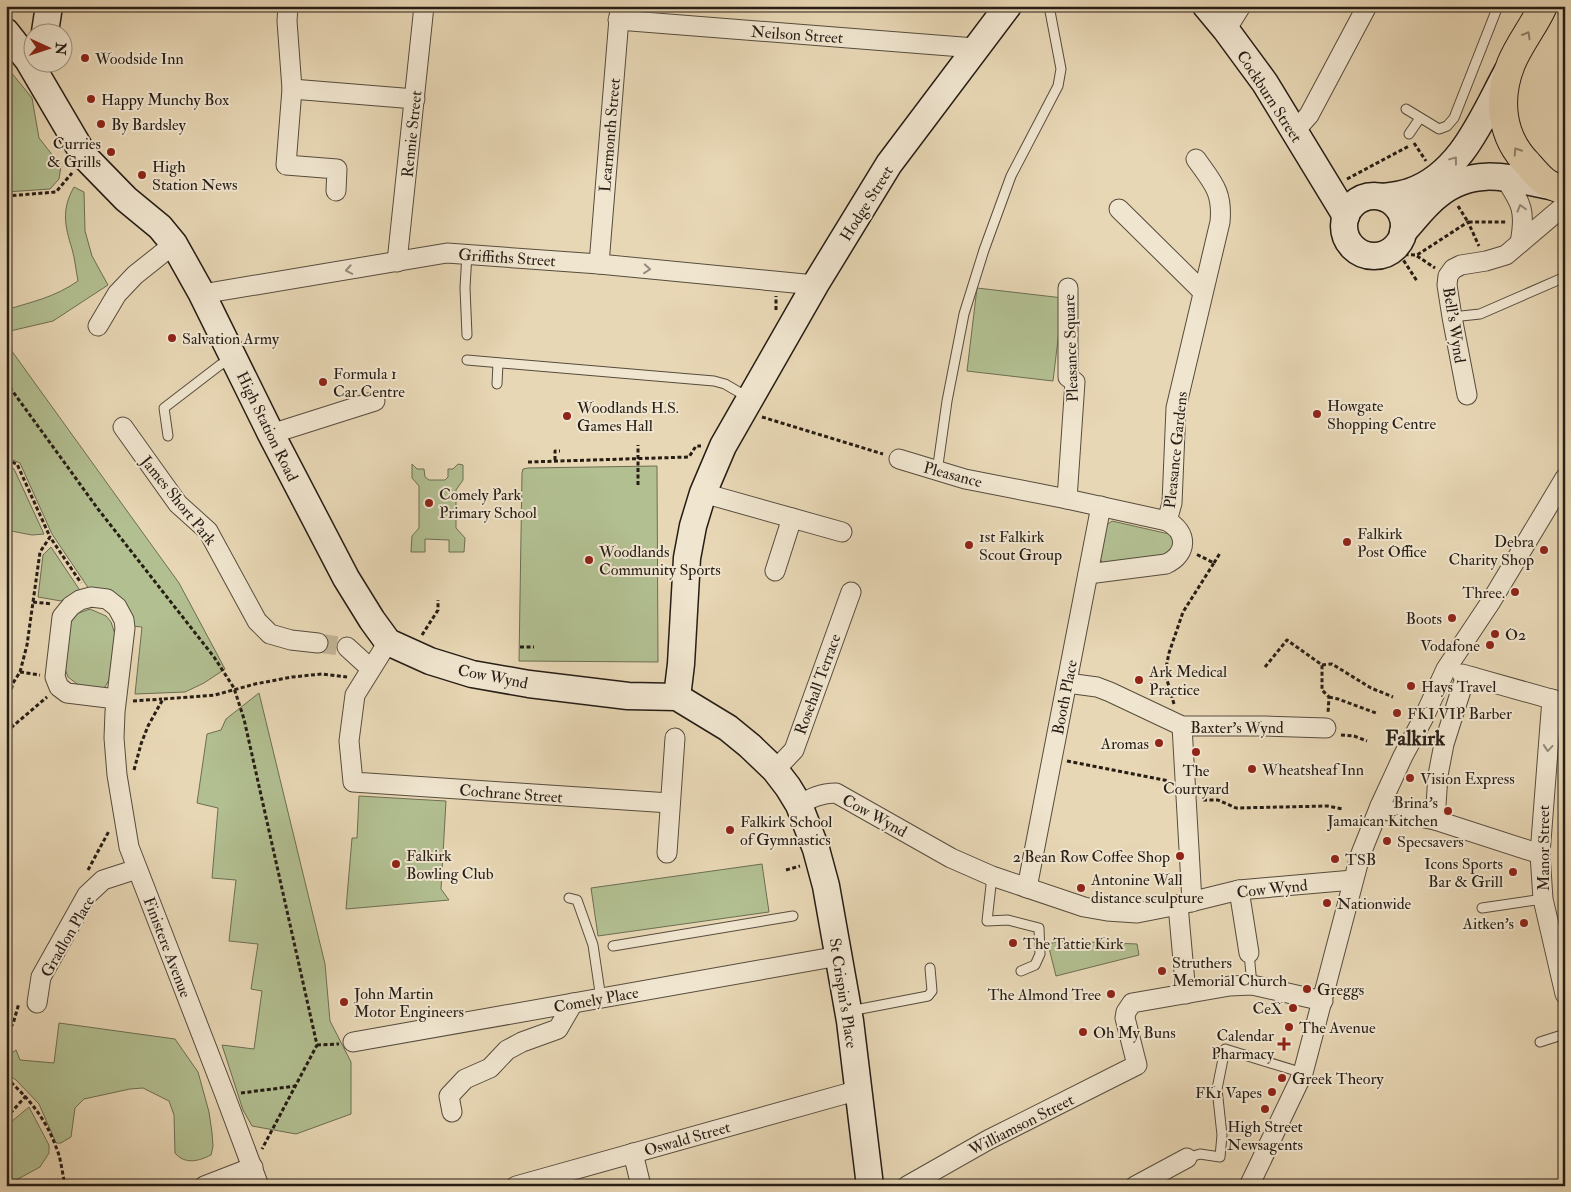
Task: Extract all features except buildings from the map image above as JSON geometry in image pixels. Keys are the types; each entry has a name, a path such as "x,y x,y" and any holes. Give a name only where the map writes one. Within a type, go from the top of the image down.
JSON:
{"main road":[{"path":"47,22 49,6"},
{"name":"Hodge Street","path":"677,697 682,664 687,558 693,526 703,493 723,446 815,285 889,164 1008,6"},
{"name":"Cockburn Street","path":"1206,6 1265,83 1294,132 1335,182 1363,204 1392,202 1400,210 1404,220 1396,247 1372,256 1362,254 1351,245 1346,236 1344,226 1363,204"},
{"path":"1363,204 1408,193 1436,178 1452,164 1476,128 1542,6"},
{"name":"High Station Road","path":"6,32 22,49"},
{"path":"1511,64 1502,97 1503,121 1510,140 1520,157 1560,194"},
{"name":"High Station Road","path":"38,72 86,157 126,199 160,227 174,244 202,294 271,434 346,578"},
{"path":"1396,247 1438,195 1468,178 1504,177 1560,194"},
{"name":"Cow Wynd","path":"346,578 388,642 430,661 472,674 529,684 628,696 677,697"},
{"path":"677,697 728,728 750,746 775,770 799,805"},
{"name":"St Crispin's Place","path":"799,805 816,849 826,886 848,1011 870,1186"}],"street":[{"path":"288,6 292,90 286,165 337,169 336,192"},
{"name":"Rennie Street","path":"397,262 424,6"},
{"path":"1226,30 1242,6"},
{"path":"1294,132 1309,115 1366,6"},
{"name":"Neilson Street","path":"619,13 975,48"},
{"name":"Learmonth Street","path":"599,264 619,13"},
{"path":"292,90 415,99"},
{"name":"Pleasance Gardens","path":"1167,521 1172,503 1176,408 1202,291 1220,222 1220,198 1216,187 1196,159"},
{"path":"1504,177 1517,195 1523,211 1524,222 1520,243"},
{"name":"Bell's Wynd","path":"1467,395 1452,317 1447,285 1448,276 1453,269 1461,265 1486,261 1506,255 1520,243 1560,194"},
{"path":"1118,209 1202,291"},
{"path":"98,326 117,294 135,275 174,244"},
{"name":"Griffiths Street","path":"202,294 397,262 433,254 467,253 815,285"},
{"name":"Pleasance Square","path":"1067,499 1075,382 1068,377 1068,288"},
{"path":"271,434 375,401"},
{"name":"James Short Park","path":"123,427 178,504 208,531 257,621 270,634 291,640 318,643"},
{"name":"Pleasance","path":"899,459 965,479 1167,521"},
{"path":"1249,1186 1303,1073 1360,856 1380,806 1446,669 1490,603 1565,478"},
{"path":"703,493 842,532"},
{"name":"Booth Place","path":"1027,888 1101,506"},
{"path":"775,570 792,518"},
{"path":"1088,574 1166,564 1174,561 1180,554 1183,546 1180,531 1174,524 1167,521"},
{"name":"Rosehall Terrace","path":"775,770 794,750 851,592"},
{"path":"91,597 80,600 71,606 62,617 55,677 58,687 67,693 124,700"},
{"name":"Finistere Avenue","path":"91,597 107,600 117,607 124,620 124,700 114,738 116,774 129,847 226,1095 259,1186"},
{"path":"347,647 368,674 388,642"},
{"path":"1446,669 1558,701"},
{"name":"Cochrane Street","path":"368,674 355,695 351,722 349,741 353,782 670,803"},
{"path":"1436,820 1438,775 1444,744 1463,684 1473,677"},
{"name":"Baxter's Wynd","path":"1067,683 1097,687 1182,726 1326,728"},
{"name":"Manor Street","path":"1558,701 1540,854 1543,899 1565,994"},
{"path":"1182,726 1187,792 1186,994 1230,986 1252,985 1323,1001"},
{"path":"666,853 676,738"},
{"name":"Cow Wynd","path":"799,805 825,793 836,793 951,858 992,876 1084,907 1108,911 1137,913 1238,890 1354,880"},
{"path":"1380,806 1389,811 1436,820 1540,854"},
{"name":"Gradlon Place","path":"29,1000 87,895 103,880 137,869"},
{"path":"1238,890 1249,953"},
{"name":"Comely Place","path":"353,1042 839,956"},
{"name":"Williamson Street","path":"908,1186 927,1181 988,1140 1137,1066 1125,1018 1126,1012 1132,1003 1186,994"},
{"path":"452,1112 450,1096 465,1080 490,1068 507,1050 522,1042 558,1030 574,1003"},
{"name":"Oswald Street","path":"516,1186 859,1090"},
{"path":"633,1153 641,1186"},
{"path":"1135,1186 1187,1158"},
{"path":"204,1186 253,1167"}],"lane":[{"path":"937,472 947,401 964,314 972,287 1011,176 1058,86 1061,69 1049,6"},
{"path":"1406,109 1439,129 1447,126 1454,118 1498,6"},
{"path":"1409,134 1420,118"},
{"path":"467,253 465,288 467,335"},
{"path":"1452,317 1480,314 1565,277"},
{"path":"168,436 164,408 220,365 234,358"},
{"path":"467,360 714,381 725,384 746,405"},
{"path":"497,384 498,362"},
{"path":"992,876 987,921 1008,920 1039,928 1040,954 1035,965 1021,971"},
{"path":"569,898 577,900 593,945 600,999"},
{"path":"1482,908 1543,899"},
{"path":"613,946 793,916"},
{"path":"1249,953 1252,985"},
{"path":"848,1011 928,996 932,991 930,968"},
{"path":"1540,1042 1565,1034"},
{"path":"1187,1158 1200,1154 1220,1157 1222,1135 1217,1089 1225,1049 1303,1073"}],"path":[{"path":"1409,134 1429,166"},
{"path":"1335,182 1348,179 1414,143"},
{"path":"6,196 56,192 75,170"},
{"path":"1458,206 1468,222 1486,261"},
{"path":"1396,247 1417,256 1468,222 1524,222"},
{"path":"1396,247 1417,281"},
{"path":"6,382 98,510 214,658 234,688 244,719 317,1045 253,1167"},
{"path":"746,405 899,459"},
{"path":"638,445 638,485"},
{"path":"528,462 689,457 696,446 703,446"},
{"path":"555,460 555,451 560,451"},
{"path":"6,460 17,464 50,537 91,597"},
{"path":"12,727 6,705 13,683 20,672 27,645 40,552 50,537"},
{"path":"1183,546 1214,563"},
{"path":"1182,726 1170,695 1165,673 1169,653 1183,612 1220,553"},
{"path":"422,635 438,610 438,600"},
{"path":"33,602 55,604"},
{"path":"1265,667 1287,640 1322,665 1332,664 1371,688 1393,697"},
{"path":"520,647 534,647"},
{"path":"1322,665 1322,690 1329,697 1338,698 1376,713"},
{"path":"124,700 215,695 234,688 292,677 322,674 368,674"},
{"path":"1329,697 1326,728 1336,734 1354,736 1366,741"},
{"path":"132,776 148,726 162,699"},
{"path":"6,732 39,703"},
{"path":"1051,758 1218,800 1236,808 1327,806 1343,809"},
{"path":"86,874 121,810"},
{"path":"6,1032 29,1000"},
{"path":"6,1078 26,1096 45,1123 57,1147 65,1185 71,1186"},
{"path":"226,1095 296,1086"},
{"path":"6,1118 26,1096"}],"green space":[{"path":"6,66 32,98 39,138 61,166 59,179 50,189 6,192"},
{"path":"74,187 84,192 85,231 92,256 108,285 53,321 6,332 6,310 52,295 78,281 66,218 67,203"},
{"path":"977,288 1063,298 1053,381 967,371"},
{"path":"6,343 179,583 225,669 204,683 185,692 135,694 142,627 131,626 91,592 52,534 20,463 6,457"},
{"path":"412,464 417,469 424,469 425,477 429,480 445,480 448,477 448,469 453,469 458,464 463,465 463,480 456,490 456,528 465,538 464,552 449,552 449,540 425,539 425,552 411,552 412,536 419,528 419,486 412,478"},
{"path":"6,465 14,469 44,534 32,535 6,530"},
{"name":"Woodlands Community Sports","path":"657,466 658,662 519,661 523,469"},
{"path":"1112,521 1169,534 1173,539 1174,546 1165,555 1103,564 1099,557 1104,527"},
{"path":"51,547 81,592 61,601 38,597 43,555"},
{"path":"90,609 106,616 111,622 115,634 109,680 105,687 100,690 77,684 68,677 64,666 70,623 76,614"},
{"path":"259,693 325,964 330,1021 351,1062 351,1114 296,1134 252,1126 243,1110 222,1045 254,1049 262,991 251,989 258,944 229,941 236,880 212,878 218,808 197,803 207,734 221,730 226,719"},
{"name":"Falkirk Bowling Club","path":"359,796 446,801 441,889 449,900 346,909 352,838 357,838"},
{"path":"762,864 769,912 598,936 591,888"},
{"path":"1061,941 1137,944 1139,955 1056,976 1048,944"},
{"path":"59,1023 175,1039 198,1072 209,1112 213,1146 211,1155 192,1161 179,1157 175,1153 174,1115 169,1101 143,1088 84,1099 75,1108 71,1137 61,1143 56,1143 39,1104 16,1080 6,1073 6,1057 16,1050 20,1060 54,1063"},
{"path":"29,1107 49,1145 49,1153 40,1167 16,1180 13,1186 6,1186 6,1130 11,1122"}],"tunnel":[{"path":"318,643 347,647"}],"place":[{"name":"Woodside Inn","path":"85,58"},
{"name":"Happy Munchy Box","path":"91,99"},
{"name":"By Bardsley","path":"101,124"},
{"name":"Curries & Grills","path":"111,152"},
{"name":"High Station News","path":"142,175"},
{"name":"Salvation Army","path":"172,338"},
{"name":"Formula 1 Car Centre","path":"323,382"},
{"name":"Howgate Shopping Centre","path":"1317,414"},
{"name":"Woodlands H.S. Games Hall","path":"567,416"},
{"name":"Comely Park Primary School","path":"429,503"},
{"name":"Falkirk Post Office","path":"1347,542"},
{"name":"1st Falkirk Scout Group","path":"969,545"},
{"name":"Debra Charity Shop","path":"1544,550"},
{"name":"Woodlands Community Sports","path":"589,560"},
{"name":"Three.","path":"1515,592"},
{"name":"Boots","path":"1452,618"},
{"name":"O2","path":"1495,634"},
{"name":"Vodafone","path":"1490,645"},
{"name":"Ark Medical Practice","path":"1139,680"},
{"name":"Hays Travel","path":"1411,686"},
{"name":"FKI VIP Barber","path":"1397,713"},
{"name":"Aromas","path":"1159,743"},
{"name":"The Courtyard","path":"1196,752"},
{"name":"Wheatsheaf Inn","path":"1252,769"},
{"name":"Vision Express","path":"1410,778"},
{"name":"Brina's Jamaican Kitchen","path":"1448,811"},
{"name":"Falkirk School of Gymnastics","path":"730,830"},
{"name":"Specsavers","path":"1387,841"},
{"name":"2 Bean Row Coffee Shop","path":"1180,856"},
{"name":"TSB","path":"1335,859"},
{"name":"Falkirk Bowling Club","path":"396,864"},
{"name":"Icons Sports Bar & Grill","path":"1513,872"},
{"name":"Antonine Wall distance sculpture","path":"1081,888"},
{"name":"Nationwide","path":"1327,903"},
{"name":"Aitken's","path":"1524,923"},
{"name":"The Tattie Kirk","path":"1013,943"},
{"name":"Struthers Memorial Church","path":"1162,971"},
{"name":"Greggs","path":"1307,989"},
{"name":"The Almond Tree","path":"1111,994"},
{"name":"John Martin Motor Engineers","path":"344,1002"},
{"name":"CeX","path":"1293,1008"},
{"name":"The Avenue","path":"1289,1027"},
{"name":"Oh My Buns","path":"1083,1032"},
{"name":"Calendar Pharmacy","path":"1284,1044"},
{"name":"Greek Theory","path":"1282,1078"},
{"name":"FK1 Vapes","path":"1272,1092"},
{"name":"High Street Newsagents","path":"1265,1109"}],"district":[{"name":"Falkirk","path":"1415,738"}]}
